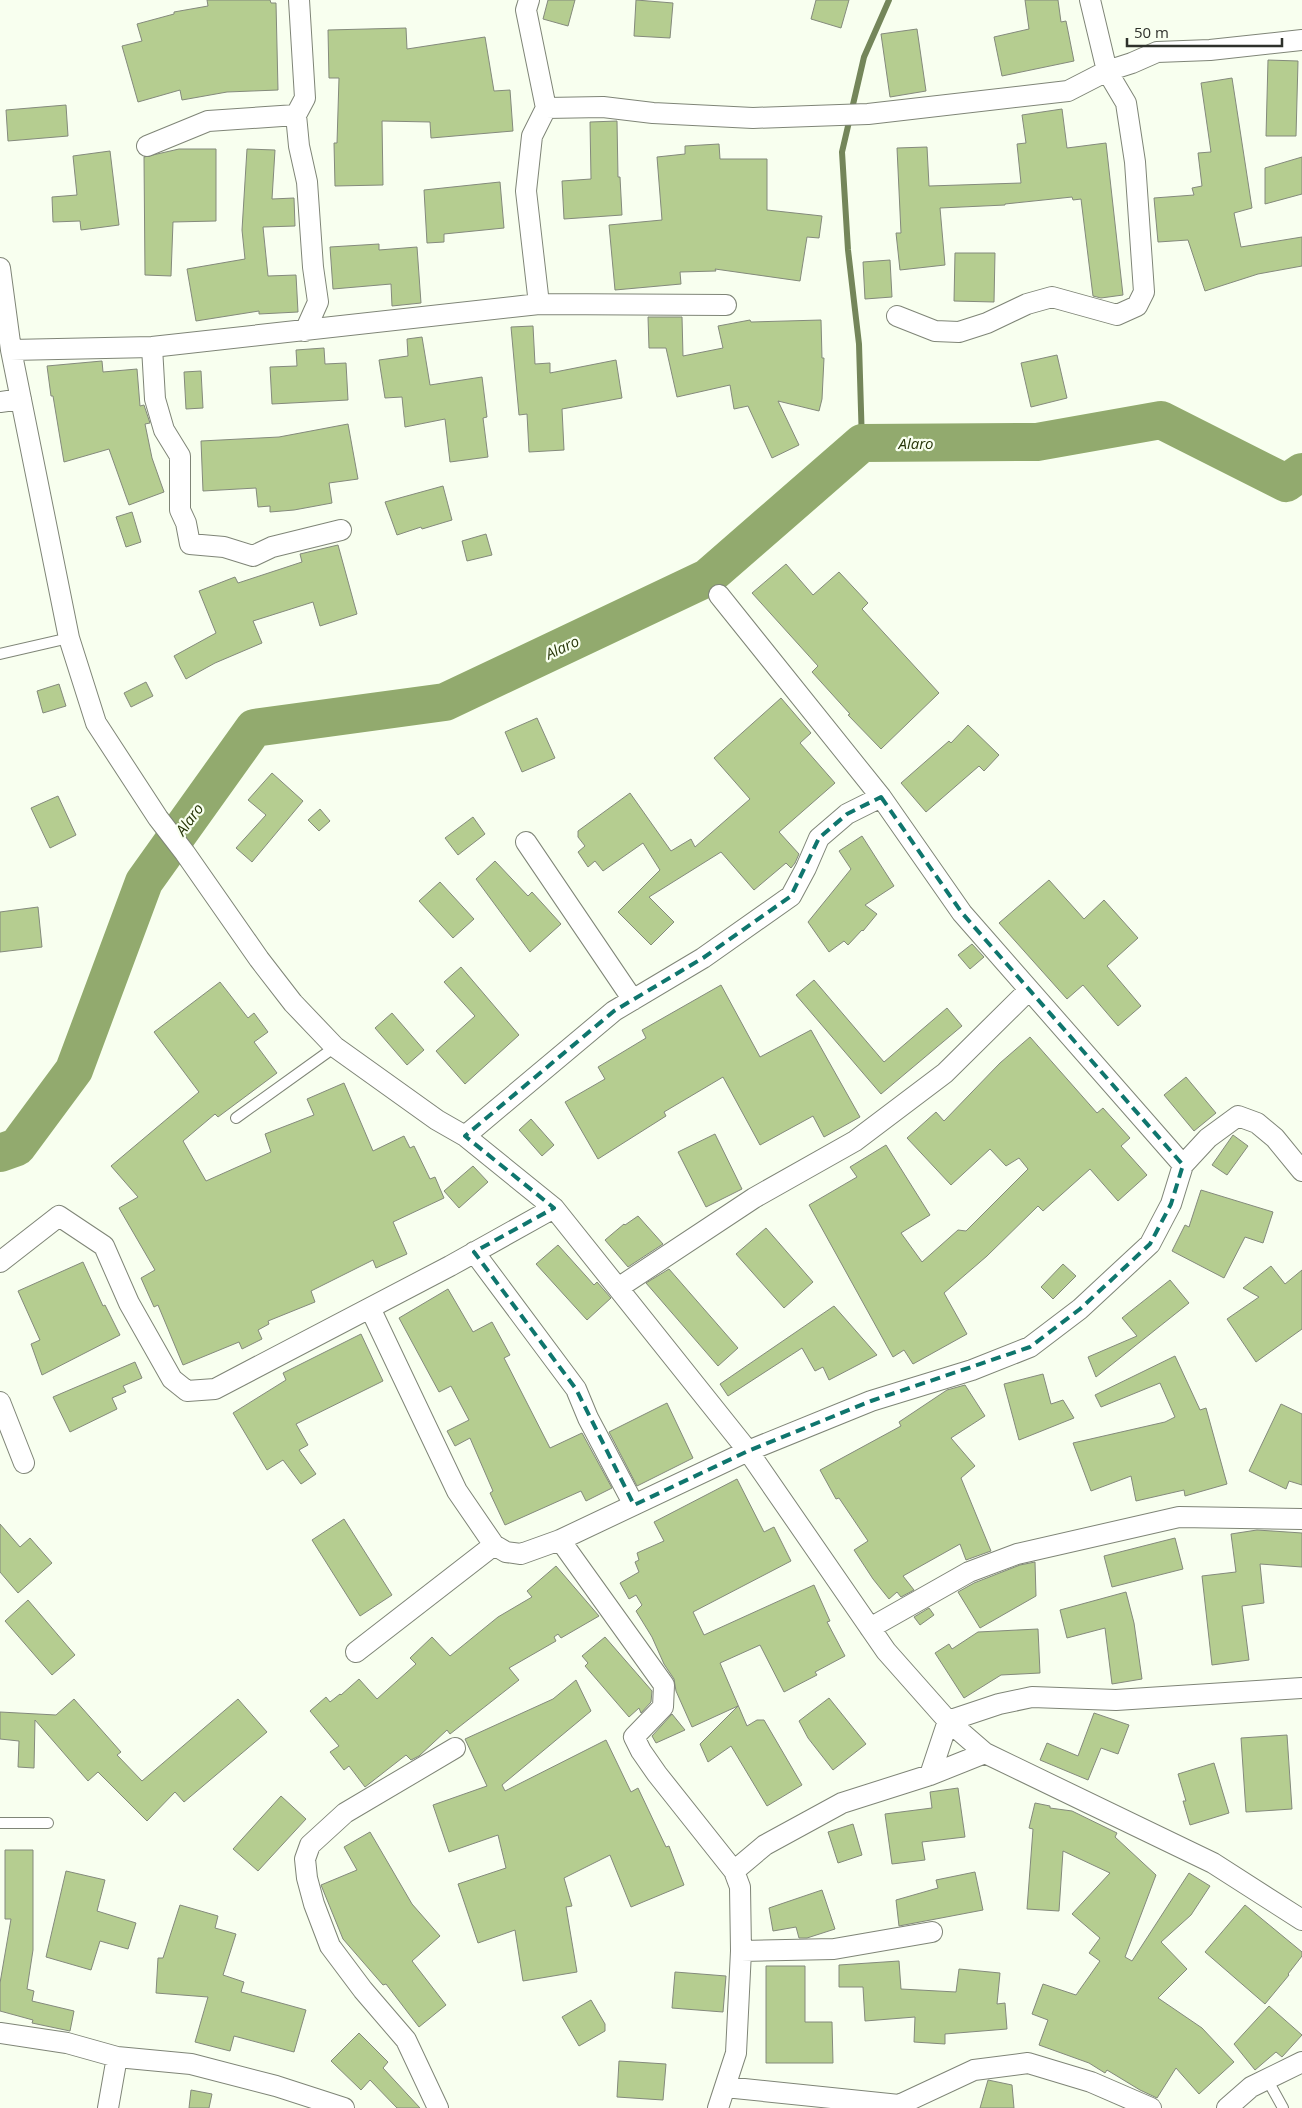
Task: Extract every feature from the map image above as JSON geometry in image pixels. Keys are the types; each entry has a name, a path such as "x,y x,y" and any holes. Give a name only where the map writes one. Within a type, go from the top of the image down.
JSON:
{"street":[{"path":"298,0 305,98 296,115 299,146 307,182 313,267 318,302 305,331"},
{"path":"529,0 526,10 546,108 532,136 526,191 539,304"},
{"path":"897,316 935,331 959,332 1027,304 1052,297 1117,314 1137,306 1144,292 1135,162 1126,103 1107,71 1090,0"},
{"path":"546,108 603,107 654,113 752,118 868,114 1068,91 1107,71 1158,52 1210,50 1302,40"},
{"path":"148,146 208,121 296,115"},
{"path":"0,268 11,350 69,638 96,724 158,818 185,853 258,959 294,1003 335,1047 437,1120 465,1136 554,1208 748,1451 886,1651 948,1721 985,1753 1213,1863 1302,1920"},
{"path":"11,350 152,347 539,304 726,305"},
{"path":"152,347 155,399 164,430 180,456 180,510 186,522 190,544 224,547 253,556 272,547 341,530"},
{"path":"0,402 21,399"},
{"path":"719,595 881,797 962,913 1183,1165"},
{"path":"465,1136 614,1011 703,958 790,896 820,838 846,814 881,797"},
{"path":"526,842 633,1000"},
{"path":"618,1288 754,1198 855,1141 945,1074 1029,990"},
{"path":"370,1308 457,1491 494,1545 506,1552 521,1554 560,1540 748,1451 871,1401 972,1370 1030,1347 1080,1309 1150,1244 1170,1204 1183,1165 1208,1138 1238,1116 1257,1123 1275,1138 1302,1171"},
{"path":"0,1262 60,1216 104,1246 129,1303 172,1379 187,1391 215,1389 370,1308 554,1208"},
{"path":"474,1252 576,1389 588,1418 634,1505"},
{"path":"0,1402 24,1463"},
{"path":"870,1628 969,1572 1017,1554 1179,1517 1302,1519"},
{"path":"560,1540 664,1685 663,1707 634,1737 641,1752 734,1871 740,1887 741,1951 736,2053 718,2108"},
{"path":"356,1652 494,1545"},
{"path":"948,1721 999,1704 1032,1698 1116,1700 1302,1688"},
{"path":"930,1775 948,1721"},
{"path":"438,2108 406,2040 363,1990 330,1946 314,1904 307,1878 305,1859 310,1845 345,1813 455,1748"},
{"path":"734,1871 765,1845 842,1803 930,1775 985,1753"},
{"path":"741,1951 834,1949 932,1932"},
{"path":"0,2033 67,2043 117,2057 192,2064 276,2086 344,2108"},
{"path":"108,2108 117,2057"},
{"path":"1227,2108 1251,2087 1302,2062"},
{"path":"725,2087 899,2105 974,2070 1028,2063 1091,2082 1151,2108"}],"lane":[{"path":"0,654 69,638"},
{"path":"236,1118 335,1047"},
{"path":"0,1823 48,1823"},
{"path":"1267,2079 1283,2108"}],"highlighted area":[{"path":"881,797 962,913 1183,1165 1171,1204 1150,1244 1080,1309 1030,1347 871,1401 748,1451 634,1505 576,1389 474,1252 554,1208 465,1136 614,1011 703,958 791,896 819,838 847,814"}],"building":[{"path":"207,0 270,0 271,3 276,3 278,90 227,92 182,100 180,90 138,102 122,46 142,41 137,24 174,14 174,12 208,6"},
{"path":"548,0 575,0 568,26 543,19"},
{"path":"636,0 673,3 670,38 634,36"},
{"path":"816,0 849,0 841,28 811,19"},
{"path":"1025,0 1058,0 1061,22 1066,21 1074,61 1002,76 994,37 1029,29"},
{"path":"406,28 407,49 485,37 494,91 510,90 513,131 431,138 430,122 382,121 383,185 335,186 334,143 337,143 339,78 329,78 328,30"},
{"path":"917,29 926,91 890,97 881,34"},
{"path":"1268,60 1298,61 1296,136 1266,136"},
{"path":"1232,78 1252,208 1234,213 1241,247 1302,237 1302,266 1258,274 1205,291 1188,240 1158,242 1154,198 1194,195 1192,188 1202,186 1198,153 1211,152 1201,83"},
{"path":"66,105 68,136 8,141 6,110"},
{"path":"1062,109 1067,148 1106,143 1123,295 1101,298 1093,296 1081,199 1073,200 1072,197 1005,205 940,208 945,265 900,270 896,233 901,233 897,148 927,147 929,186 1021,183 1017,144 1026,143 1022,115"},
{"path":"617,121 618,177 620,177 622,215 564,219 562,181 591,179 590,122"},
{"path":"719,144 720,159 767,159 767,210 822,216 819,238 807,237 800,281 715,269 716,271 680,272 681,284 615,290 609,225 662,220 657,157 685,154 685,146"},
{"path":"179,149 216,149 216,221 173,222 171,276 145,275 144,157"},
{"path":"247,149 275,150 272,199 294,198 295,226 263,227 268,276 296,275 298,312 259,314 259,311 196,321 187,269 245,259 242,230"},
{"path":"110,151 119,225 81,230 80,221 53,222 52,197 77,195 73,156"},
{"path":"1302,157 1302,194 1265,204 1265,168"},
{"path":"500,182 504,228 444,234 444,242 427,243 424,190"},
{"path":"379,244 379,250 417,247 421,303 392,306 391,284 333,289 330,247"},
{"path":"955,253 995,253 994,302 954,301"},
{"path":"890,260 892,297 865,299 863,262"},
{"path":"648,317 682,317 683,356 723,348 718,326 750,320 751,322 821,320 822,358 824,358 822,399 819,411 778,401 799,445 772,458 748,406 734,409 730,385 677,397 666,348 649,348"},
{"path":"533,326 535,364 550,363 550,373 616,360 622,398 562,409 564,450 529,452 527,414 519,415 511,327"},
{"path":"422,337 430,385 482,377 487,417 483,418 488,457 450,462 445,419 405,427 402,397 385,398 379,360 408,356 407,339"},
{"path":"324,348 325,364 346,363 348,400 272,404 270,367 297,366 296,350"},
{"path":"1057,355 1067,398 1031,407 1021,363"},
{"path":"102,361 103,372 137,369 140,406 144,405 150,423 145,424 152,458 164,492 129,505 109,449 64,462 53,396 51,396 47,366"},
{"path":"201,371 203,408 186,409 184,372"},
{"path":"348,424 358,479 329,483 332,503 270,512 270,506 258,507 256,488 203,491 201,441 279,437"},
{"path":"443,486 452,520 397,535 385,502"},
{"path":"132,512 141,542 126,547 116,517"},
{"path":"486,534 492,555 467,561 462,541"},
{"path":"338,545 357,614 320,626 313,602 253,621 262,643 215,663 186,679 174,656 216,633 199,591 235,577 238,583 302,562 300,554"},
{"path":"786,564 813,595 839,572 868,603 862,609 939,693 881,749 848,715 850,714 812,672 818,666 752,593"},
{"path":"146,682 153,696 131,707 124,693"},
{"path":"59,684 66,706 43,713 37,691"},
{"path":"781,698 811,733 800,743 835,783 779,832 799,854 795,863 791,868 786,863 754,890 721,852 649,897 674,922 651,945 618,912 660,870 643,843 603,871 595,861 588,867 578,852 585,846 578,837 578,831 630,793 671,851 691,839 695,847 750,799 714,758"},
{"path":"537,718 555,758 522,772 505,732"},
{"path":"968,725 999,755 984,771 979,766 926,812 901,783 949,741 951,743"},
{"path":"272,773 303,801 252,862 236,848 266,815 248,800"},
{"path":"58,796 76,835 50,848 31,808"},
{"path":"320,809 330,821 319,831 308,820"},
{"path":"473,817 485,834 458,855 445,838"},
{"path":"862,836 894,886 865,905 877,914 863,931 848,945 844,941 829,952 808,922 851,869 839,851"},
{"path":"495,861 528,896 532,892 561,924 530,952 476,879"},
{"path":"1049,880 1084,919 1104,900 1138,938 1107,966 1141,1006 1118,1026 1083,985 1067,999 999,923"},
{"path":"440,882 474,919 453,938 419,901"},
{"path":"38,907 42,947 0,952 0,912"},
{"path":"972,944 984,957 970,969 958,955"},
{"path":"461,967 519,1035 465,1084 436,1051 475,1016 444,982"},
{"path":"814,980 884,1062 947,1008 962,1026 881,1094 796,995"},
{"path":"220,982 248,1018 254,1013 268,1032 254,1042 277,1073 218,1117 215,1114 183,1141 206,1181 271,1152 265,1134 314,1115 307,1099 344,1083 373,1151 404,1136 410,1148 414,1146 430,1179 435,1177 444,1198 393,1222 407,1254 376,1268 373,1260 311,1291 315,1302 268,1321 269,1324 258,1330 262,1339 242,1349 239,1342 183,1365 158,1305 154,1307 141,1278 155,1270 119,1208 138,1197 111,1166 199,1092 154,1032"},
{"path":"721,985 760,1057 811,1030 860,1117 824,1137 813,1116 760,1145 723,1077 664,1112 666,1116 598,1159 565,1102 605,1079 598,1067 646,1038 642,1030"},
{"path":"392,1013 424,1050 407,1065 375,1028"},
{"path":"1030,1037 1097,1113 1103,1108 1130,1138 1121,1146 1147,1175 1118,1201 1090,1169 1043,1211 1038,1206 987,1256 944,1293 967,1334 913,1364 904,1350 893,1357 809,1205 857,1177 850,1167 886,1145 930,1215 901,1233 922,1262 958,1230 966,1231 1028,1169 1019,1158 1006,1166 990,1149 951,1185 907,1138 936,1112 944,1121 1000,1063"},
{"path":"1186,1077 1216,1113 1194,1131 1164,1095"},
{"path":"531,1119 554,1145 542,1156 519,1130"},
{"path":"715,1134 742,1189 706,1207 678,1152"},
{"path":"1233,1135 1248,1146 1227,1175 1212,1165"},
{"path":"473,1166 488,1182 459,1208 444,1191"},
{"path":"1201,1190 1273,1212 1263,1243 1245,1237 1224,1278 1172,1251 1185,1225 1189,1227"},
{"path":"638,1216 663,1244 628,1267 605,1240 624,1224"},
{"path":"766,1228 813,1282 784,1308 736,1254"},
{"path":"558,1245 594,1285 597,1282 611,1298 587,1320 536,1264"},
{"path":"83,1262 103,1306 105,1305 120,1335 42,1375 31,1344 40,1340 18,1291"},
{"path":"1063,1264 1076,1276 1053,1299 1041,1287"},
{"path":"1271,1266 1285,1284 1302,1270 1302,1329 1256,1362 1227,1319 1259,1297 1243,1288"},
{"path":"669,1269 738,1348 718,1366 646,1283"},
{"path":"1170,1280 1189,1303 1096,1377 1088,1357 1137,1336 1122,1318"},
{"path":"448,1289 473,1332 492,1322 510,1355 504,1358 550,1448 582,1433 612,1488 586,1501 581,1491 505,1525 490,1493 493,1491 470,1438 455,1446 447,1431 469,1420 451,1386 439,1392 399,1318"},
{"path":"834,1306 877,1355 829,1380 823,1367 815,1371 802,1348 728,1396 720,1384"},
{"path":"361,1334 383,1381 296,1424 308,1445 299,1450 316,1474 301,1484 283,1460 267,1470 233,1413 286,1380 283,1373"},
{"path":"1175,1356 1200,1410 1206,1408 1227,1484 1185,1496 1184,1490 1136,1501 1131,1476 1091,1491 1073,1443 1165,1422 1175,1417 1160,1383 1101,1407 1095,1395"},
{"path":"135,1362 142,1378 123,1386 126,1392 112,1398 117,1409 70,1432 53,1397"},
{"path":"1043,1374 1051,1404 1063,1400 1074,1418 1019,1440 1004,1384"},
{"path":"965,1385 985,1416 951,1438 975,1466 961,1478 991,1551 966,1560 960,1544 903,1576 914,1590 901,1597 897,1592 889,1599 854,1550 868,1541 839,1498 836,1499 820,1470 901,1426 899,1422 947,1390"},
{"path":"667,1403 693,1458 637,1486 609,1432"},
{"path":"1281,1404 1302,1414 1302,1485 1289,1481 1286,1489 1249,1471"},
{"path":"737,1479 764,1532 774,1527 791,1561 693,1612 704,1635 814,1585 830,1621 827,1622 845,1656 815,1672 817,1675 784,1692 760,1645 720,1663 747,1726 757,1720 764,1720 802,1785 767,1806 731,1746 708,1762 700,1744 738,1706 692,1727 676,1691 674,1679 636,1611 642,1605 636,1595 629,1599 620,1583 639,1572 635,1562 639,1560 637,1553 664,1541 654,1522"},
{"path":"344,1519 392,1595 360,1616 312,1540"},
{"path":"0,1524 20,1547 30,1538 52,1563 18,1593 0,1572"},
{"path":"1257,1530 1302,1533 1302,1567 1260,1564 1264,1603 1242,1606 1249,1660 1212,1665 1202,1576 1236,1572 1231,1534"},
{"path":"1175,1538 1183,1569 1112,1587 1104,1556"},
{"path":"1035,1562 1036,1596 980,1628 958,1592 974,1583 1020,1565"},
{"path":"556,1566 599,1616 561,1638 558,1634 554,1637 556,1641 509,1668 519,1680 450,1734 447,1730 419,1756 411,1760 406,1755 365,1787 349,1766 344,1770 330,1752 339,1746 310,1711 326,1697 330,1702 341,1695 359,1679 377,1699 416,1664 410,1658 432,1637 450,1656 498,1617 532,1597 527,1591"},
{"path":"1126,1592 1134,1623 1142,1679 1112,1684 1105,1628 1067,1638 1060,1610"},
{"path":"28,1600 75,1655 52,1675 5,1621"},
{"path":"929,1608 934,1615 920,1625 914,1617"},
{"path":"1038,1629 1040,1673 1001,1675 964,1698 935,1653 949,1644 952,1649 978,1632"},
{"path":"605,1637 652,1691 651,1702 641,1713 639,1708 629,1717 585,1666 588,1663 582,1656"},
{"path":"576,1680 591,1711 502,1785 505,1791 606,1740 631,1792 638,1788 666,1847 669,1846 684,1885 631,1907 610,1855 564,1878 572,1906 566,1907 577,1972 523,1981 515,1930 478,1943 458,1884 506,1868 498,1835 449,1852 433,1805 487,1786 465,1739 553,1699"},
{"path":"829,1698 866,1744 833,1770 808,1738 799,1721"},
{"path":"74,1699 121,1752 117,1755 142,1781 238,1699 267,1732 184,1802 175,1792 147,1821 98,1772 88,1781 35,1720 34,1768 18,1767 19,1741 0,1739 0,1712 56,1715"},
{"path":"1094,1713 1129,1725 1118,1754 1101,1748 1088,1780 1040,1760 1047,1743 1078,1756"},
{"path":"672,1714 685,1730 656,1743 652,1736"},
{"path":"1287,1735 1292,1809 1246,1812 1241,1738"},
{"path":"1214,1763 1229,1813 1190,1825 1183,1801 1186,1801 1178,1774"},
{"path":"958,1788 965,1837 922,1842 925,1860 892,1864 885,1814 932,1808 930,1792"},
{"path":"281,1796 306,1819 258,1871 233,1849"},
{"path":"1035,1803 1050,1806 1050,1808 1072,1811 1117,1833 1115,1837 1156,1875 1125,1957 1132,1961 1189,1873 1210,1886 1191,1915 1161,1942 1187,1969 1158,1998 1202,2028 1234,2062 1199,2094 1176,2068 1157,2098 1107,2070 1105,2073 1089,2063 1039,2045 1048,2020 1032,2014 1043,1984 1076,1995 1100,1961 1089,1953 1100,1938 1072,1914 1110,1873 1063,1851 1059,1911 1027,1909 1033,1829 1029,1828"},
{"path":"853,1824 862,1855 838,1863 828,1832"},
{"path":"370,1832 412,1904 440,1936 412,1961 446,2005 419,2027 386,1984 383,1985 343,1939 321,1885 357,1870 344,1847"},
{"path":"5,1850 33,1850 33,1950 27,1989 34,1991 32,2001 74,2011 70,2031 32,2023 33,2020 0,2011 0,1983 11,1919 5,1919"},
{"path":"66,1871 105,1880 97,1911 136,1923 128,1949 100,1941 91,1970 46,1957"},
{"path":"975,1872 983,1910 899,1926 896,1900 938,1888 936,1880"},
{"path":"822,1890 835,1929 807,1938 799,1938 796,1927 773,1931 769,1908"},
{"path":"180,1905 218,1916 215,1928 236,1934 223,1975 244,1982 241,1992 306,2010 294,2052 234,2036 230,2051 195,2042 208,1997 156,1993 158,1958 163,1958"},
{"path":"1245,1905 1302,1952 1302,1956 1289,1975 1265,2004 1205,1952"},
{"path":"899,1961 901,1989 956,1992 959,1969 1000,1973 997,2004 1005,2003 1007,2029 945,2034 945,2044 914,2042 915,2017 865,2021 863,1987 839,1987 839,1965"},
{"path":"766,1966 805,1966 805,2022 832,2022 833,2063 766,2063"},
{"path":"675,1972 726,1976 723,2012 672,2008"},
{"path":"591,2000 605,2024 605,2031 579,2046 562,2017"},
{"path":"1269,2006 1302,2035 1282,2057 1276,2052 1255,2070 1234,2044"},
{"path":"359,2033 388,2062 383,2068 420,2108 397,2108 370,2080 361,2090 331,2061"},
{"path":"619,2061 666,2064 663,2100 617,2097"},
{"path":"988,2080 1012,2085 1014,2108 980,2108"},
{"path":"191,2090 212,2094 209,2108 189,2108"}],"waterway":[{"path":"862,443 859,344 848,250 842,152 864,57 889,0"},
{"name":"Alaro","path":"0,1153 17,1147 74,1070 144,882 254,728 445,702 707,578 862,443 1037,442 1161,420 1286,483 1302,472"}]}
